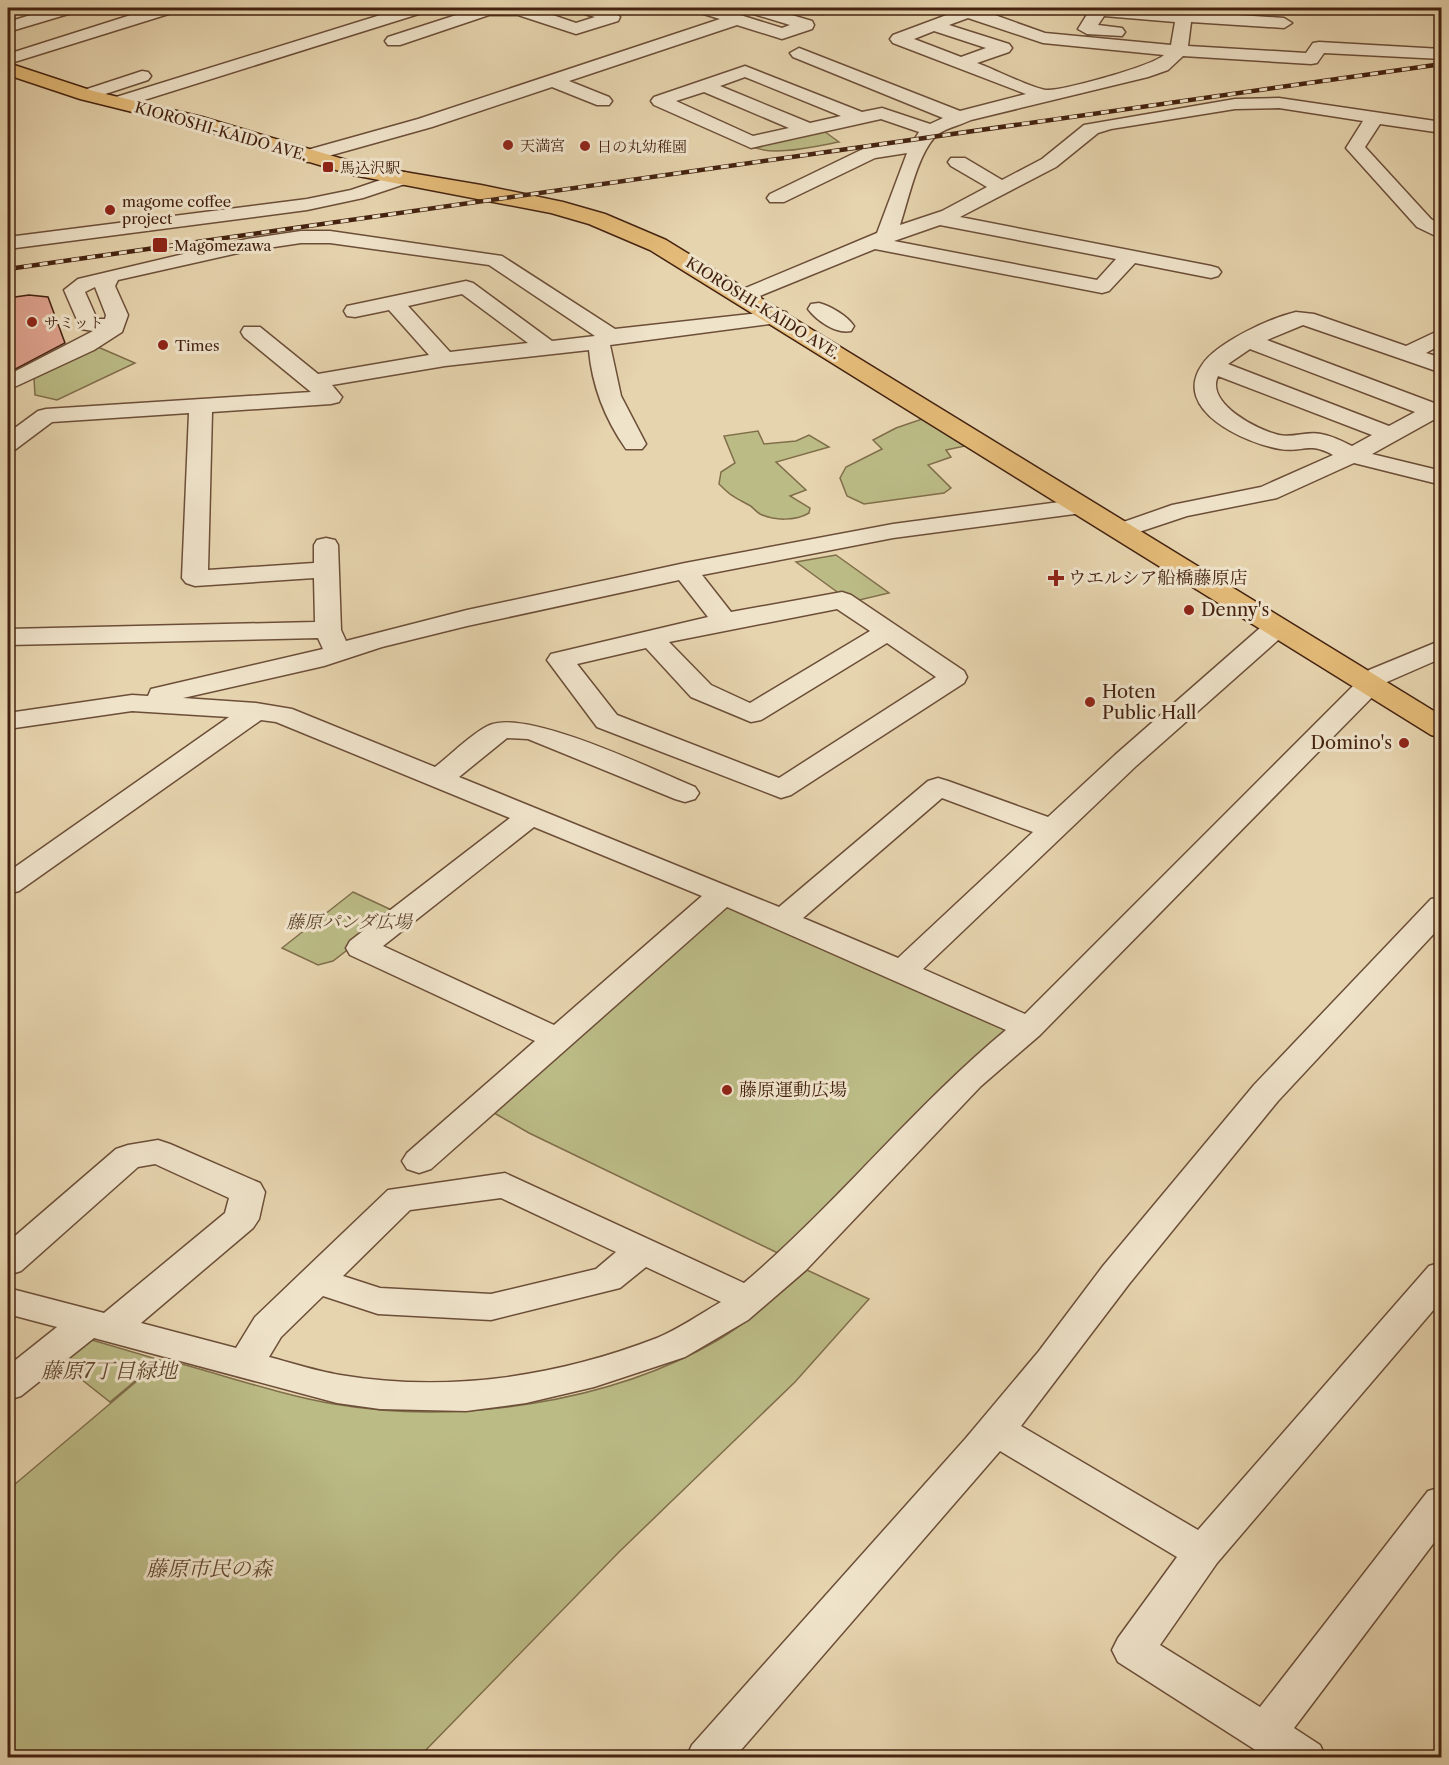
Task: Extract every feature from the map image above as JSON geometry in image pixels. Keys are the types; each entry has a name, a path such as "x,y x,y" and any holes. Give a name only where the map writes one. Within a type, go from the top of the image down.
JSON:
{"main road":[{"name":"KIOROSHI-KAIDO AVE.","path":"8,69 87,95 195,121 360,171 518,198 597,219 658,245 1442,729"}],"street":[{"path":"8,27 69,8"},
{"path":"8,59 169,8"},
{"path":"119,102 419,8"},
{"path":"394,41 487,10 526,9 576,29 612,16 584,8"},
{"path":"705,8 703,8 782,34 806,25 753,8"},
{"path":"1284,23 1099,9 1087,30 1181,44 1311,59 1319,47 1430,56 1442,54"},
{"path":"1046,96 899,39 934,26 962,10 1025,22 1043,38 1181,44"},
{"path":"777,198 870,153 925,137 960,118 1157,68 1181,44 1185,14"},
{"path":"307,156 425,123 737,19"},
{"path":"934,26 1020,53"},
{"path":"962,63 1003,48"},
{"path":"799,53 960,118"},
{"path":"87,95 159,71"},
{"path":"861,118 744,71 660,100 751,142 808,129 861,118 882,113 925,137"},
{"path":"553,81 603,101"},
{"path":"703,85 808,129"},
{"path":"743,296 880,240 940,219 1049,164 1063,149 1091,129 1110,124 1235,104 1265,103 1442,128"},
{"path":"1375,118 1356,148 1424,223 1442,233"},
{"path":"880,240 925,137"},
{"path":"958,162 1002,188"},
{"path":"998,167 1021,177"},
{"path":"8,243 104,227 339,200 404,178"},
{"path":"940,219 1210,272"},
{"path":"114,327 89,324 74,290 85,283 124,272 247,245 301,237 330,237 495,260 604,339"},
{"path":"880,240 1102,287 1130,256"},
{"path":"8,383 86,345 114,327 117,315 105,286 109,278"},
{"path":"355,311 466,287 547,347"},
{"path":"394,303 444,359"},
{"path":"819,309 843,326"},
{"path":"313,382 444,359 778,317"},
{"path":"1442,366 1306,319 1296,318 1221,357 1212,366 1202,384 1202,392 1215,409 1238,426 1289,443 1318,440 1352,455 1442,477"},
{"path":"8,444 46,416 332,397 252,332"},
{"path":"1408,354 1442,335"},
{"path":"604,339 602,374 607,394 634,444"},
{"path":"1250,341 1437,413"},
{"path":"1212,366 1390,434"},
{"path":"201,406 195,578 327,558 327,630 339,654"},
{"path":"1121,531 1181,510 1268,493 1437,413"},
{"path":"8,721 132,704 172,692 339,654 373,641 467,618 685,571 848,539 1082,506"},
{"path":"685,571 724,621"},
{"path":"842,600 888,631 954,677 781,789 608,721 560,660 724,621 842,600"},
{"path":"902,972 1125,761 1277,627"},
{"path":"8,637 327,630"},
{"path":"652,639 701,691 750,714 888,631"},
{"path":"8,1301 337,1389 380,1395 442,1399 495,1394 581,1377 628,1363 703,1332 748,1300 793,1261 969,1078 1029,1028 1378,676 1442,648"},
{"path":"132,704 256,711 282,715 723,894 1029,1028"},
{"path":"8,885 256,711"},
{"path":"438,779 499,731 516,729 534,732 685,793"},
{"path":"782,920 938,787 1053,829"},
{"path":"530,816 361,948 557,1039"},
{"path":"419,1161 723,894"},
{"path":"707,1758 996,1430 1116,1275 1266,1093 1442,906"},
{"path":"8,1262 128,1157 158,1152 248,1192 241,1219 100,1325 8,1386"},
{"path":"246,1364 268,1327 400,1199 505,1185 748,1300"},
{"path":"316,1280 378,1301 491,1307 607,1278 642,1250"},
{"path":"1305,1758 1133,1650 1203,1552 1442,1275"},
{"path":"996,1430 1203,1552"},
{"path":"1265,1733 1442,1502"}],"green space":[{"path":"821,129 839,142 780,151 758,149 750,145"},
{"path":"98,347 135,363 57,400 35,395 34,378"},
{"path":"922,419 965,446 946,450 951,457 928,465 951,488 944,493 864,504 847,496 840,478 846,467 882,449 873,440 896,428"},
{"path":"758,431 764,444 796,441 809,435 829,447 776,462 806,490 790,496 810,508 809,513 804,516 778,519 760,514 719,484 721,472 735,463 724,436"},
{"path":"836,555 889,593 851,602 796,562"},
{"name":"藤原パンダ広場","path":"353,892 396,912 333,961 318,965 282,948"},
{"name":"藤原運動広場","path":"723,902 1011,1028 782,1255 529,1133 489,1110"},
{"name":"藤原市民の森","path":"807,1270 869,1299 795,1382 619,1552 419,1757 8,1757 8,1490 163,1359 292,1395 334,1404 381,1410 431,1412 481,1410 532,1404 630,1380 676,1362 718,1340 742,1324"},
{"name":"藤原7丁目緑地","path":"92,1340 160,1360 110,1402 57,1360 72,1346"}],"building":[{"name":"サミット","path":"29,295 48,297 65,343 8,373 8,298"}],"railway":[{"path":"8,269 1442,64"}],"place":[{"name":"天満宮","path":"508,145"},
{"name":"日の丸幼稚園","path":"585,146"},
{"name":"馬込沢駅","path":"328,167"},
{"name":"magome coffee project","path":"110,210"},
{"name":"Magomezawa","path":"160,245"},
{"name":"サミット","path":"32,322"},
{"name":"Times","path":"163,345"},
{"name":"ウエルシア船橋藤原店","path":"1056,578"},
{"name":"Denny's","path":"1189,610"},
{"name":"Hoten Public Hall","path":"1090,702"},
{"name":"Domino's","path":"1404,743"},
{"name":"藤原運動広場","path":"727,1090"}]}
